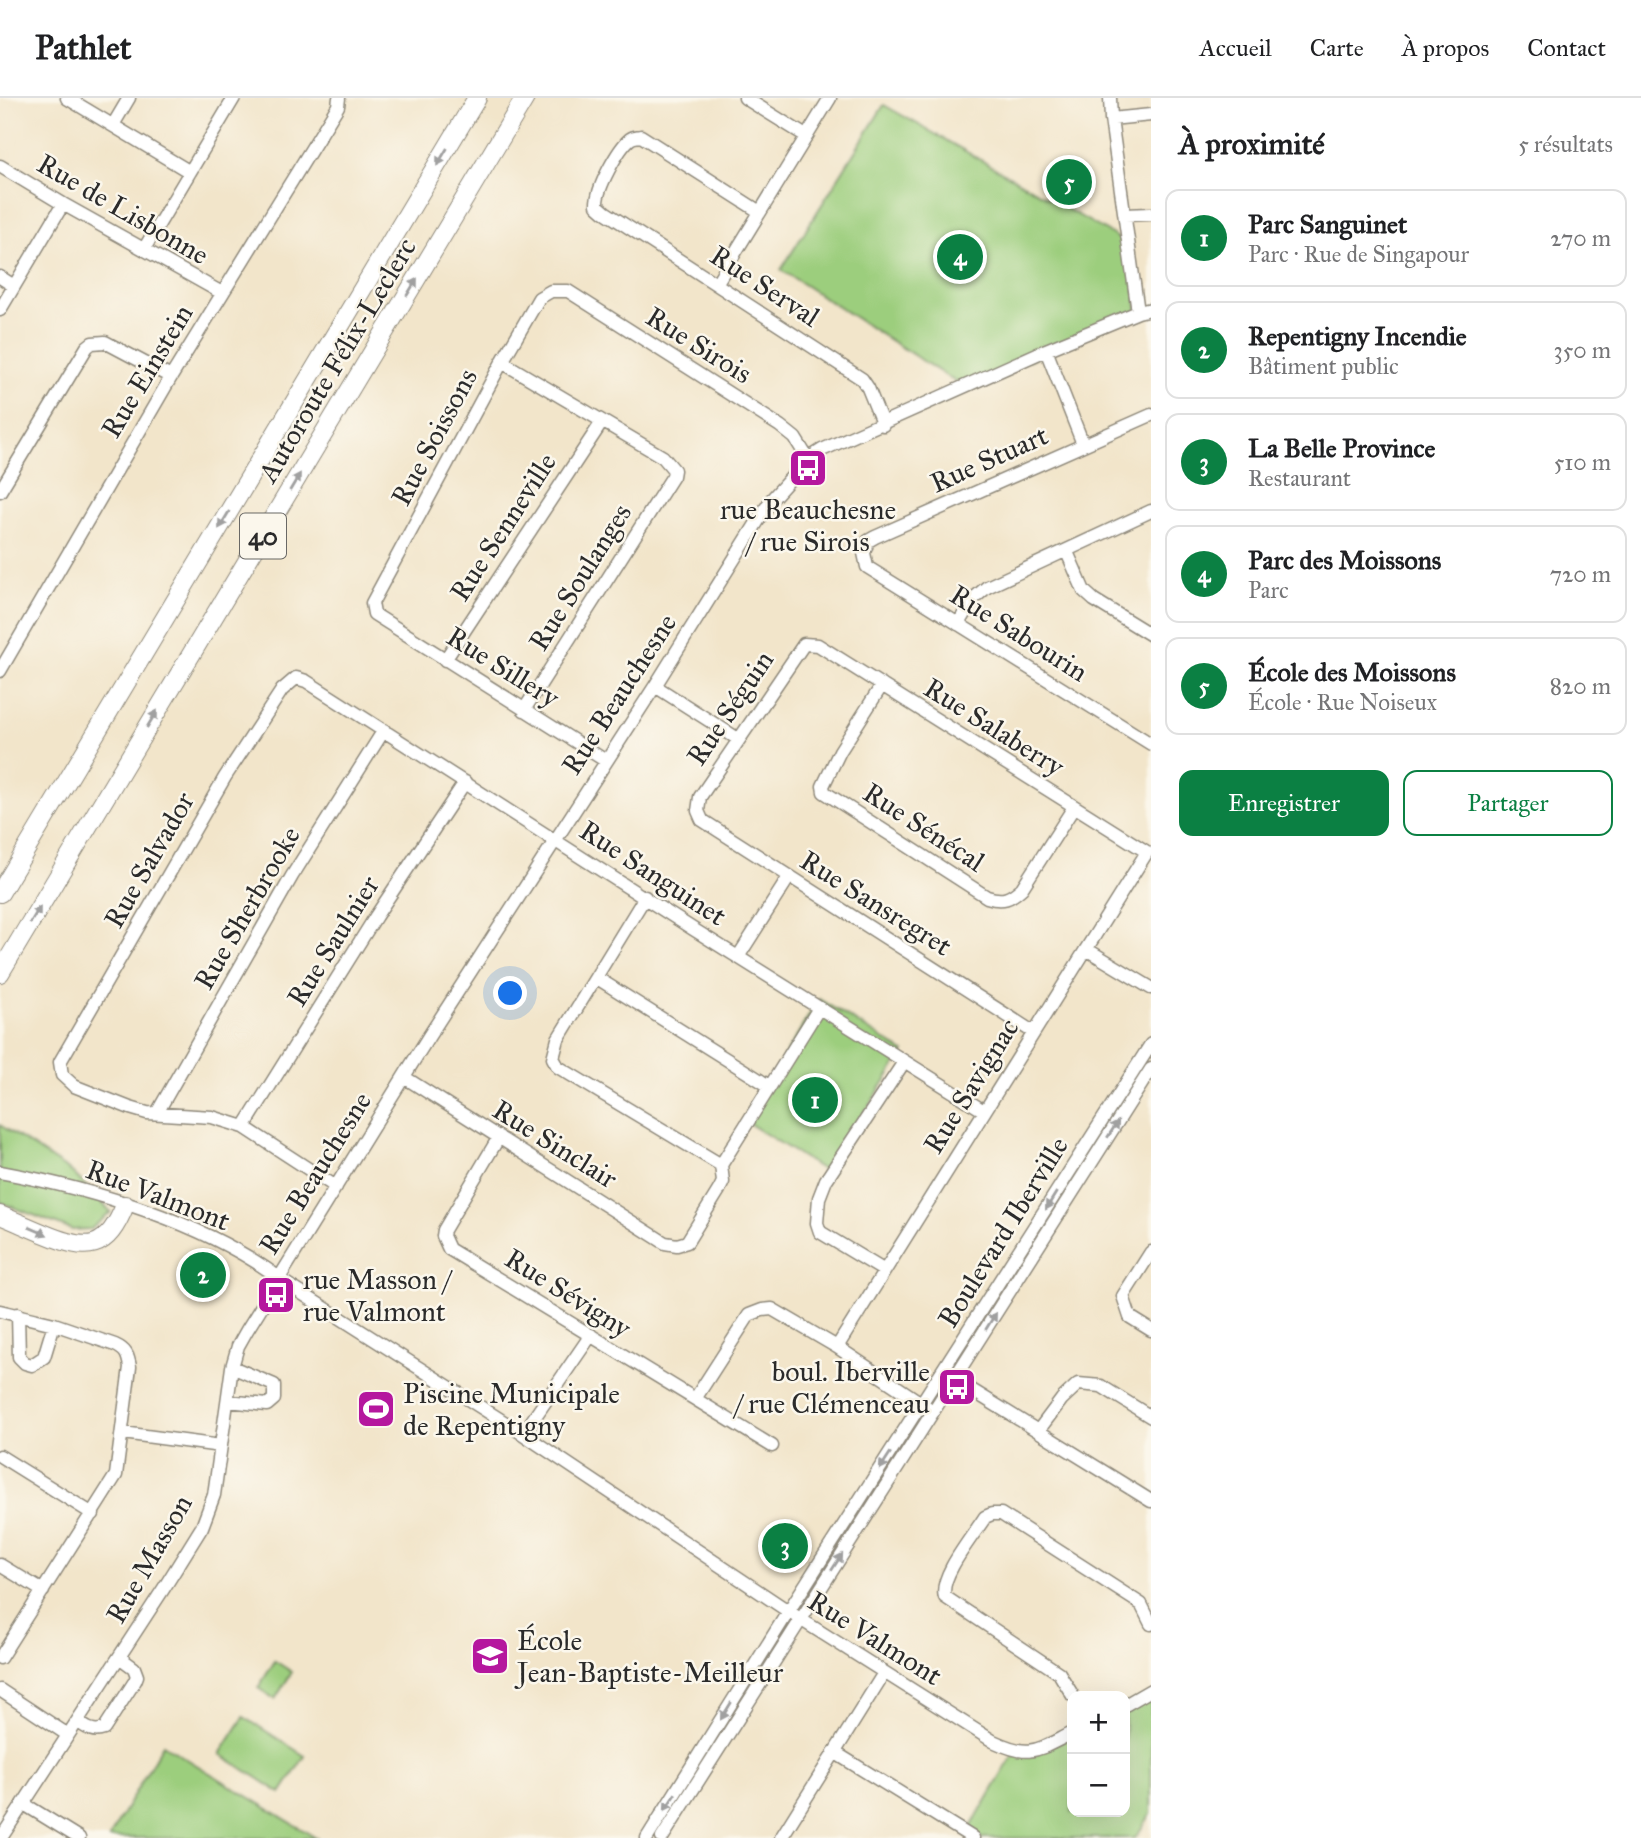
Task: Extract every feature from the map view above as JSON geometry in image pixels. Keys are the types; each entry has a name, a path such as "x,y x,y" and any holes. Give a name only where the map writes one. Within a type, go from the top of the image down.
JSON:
{"highway":[{"name":"Autoroute Félix-Leclerc","path":"0,893 477,98"},
{"name":"Autoroute Félix-Leclerc","path":"0,973 525,98"},
{"path":"0,872 51,808"},
{"path":"0,1215 69,1244 88,1246 100,1242 111,1233 125,1205"}],"street":[{"path":"67,98 190,172"},
{"path":"113,125 129,98"},
{"path":"144,249 234,98"},
{"name":"Rue Einstein","path":"0,671 171,377 338,106 340,98"},
{"path":"745,98 806,136"},
{"path":"716,284 830,98"},
{"path":"1110,98 1125,215 1144,311"},
{"path":"1111,120 1151,115"},
{"name":"Rue Serval","path":"760,212 641,136 630,139 598,192 599,208 862,379 883,425"},
{"name":"Rue de Lisbonne","path":"0,166 222,293"},
{"path":"0,310 63,204"},
{"path":"1125,215 1151,214"},
{"path":"0,277 14,286"},
{"name":"Rue Soissons","path":"374,614 372,603 383,581 502,362 539,298 551,291"},
{"name":"Rue Sirois","path":"551,291 568,291 775,422 794,438 808,459"},
{"name":"Rue Beauchesne","path":"278,1277 771,500 808,459 822,450 1046,350 1144,311"},
{"path":"1,488 87,347 92,343 105,342 171,377"},
{"path":"1046,350 1083,444"},
{"path":"502,362 602,422"},
{"name":"Rue Stuart","path":"864,562 864,549 868,541 875,537 1151,415"},
{"name":"Rue Soulanges","path":"524,710 673,476 674,470 663,457 602,422"},
{"name":"Rue Senneville","path":"445,660 602,422"},
{"path":"958,624 973,599 987,586 1067,552 1151,511"},
{"path":"1067,552 1084,591 1151,635"},
{"name":"Rue Sabourin","path":"864,562 1151,744"},
{"name":"Rue Sillery","path":"374,614 606,761"},
{"name":"Rue Séguin","path":"698,811 699,797 799,648 804,644 815,644"},
{"name":"Rue Salaberry","path":"815,644 1147,852"},
{"name":"Rue Sanguinet","path":"296,678 306,681 384,730 984,1111"},
{"name":"Rue Salvador","path":"158,1113 147,1113 108,1101 74,1086 62,1075 60,1062 225,777 282,690 296,678"},
{"name":"Rue Sénécal","path":"881,685 840,751 823,786 824,792 988,897 1000,901 1012,898 1022,888 1074,807"},
{"path":"655,686 738,739"},
{"name":"Rue Sherbrooke","path":"158,1113 292,876 384,730"},
{"name":"Rue Saulnier","path":"244,1127 376,916 465,782"},
{"name":"Rue Sansregret","path":"698,811 709,827 1033,1032"},
{"name":"Rue Savignac","path":"837,1347 1147,852"},
{"path":"738,957 789,877"},
{"path":"645,897 558,1039 553,1058 558,1067 721,1166 819,1008"},
{"path":"1086,949 1151,988"},
{"path":"597,978 769,1086"},
{"name":"Boulevard Iberville","path":"662,1838 788,1612 1151,1044"},
{"path":"884,1270 820,1232 817,1223 819,1198 836,1163 904,1062"},
{"name":"Boulevard Iberville","path":"647,1838 699,1768 800,1619 1151,1069"},
{"name":"Rue Sinclair","path":"404,1077 665,1243 682,1244 690,1237 723,1182 721,1166"},
{"path":"1126,1081 1151,1096"},
{"path":"158,1113 212,1117 244,1127 336,1187"},
{"name":"Rue Sévigny","path":"499,1137 444,1230 443,1236 449,1249 772,1446"},
{"name":"Rue Valmont","path":"0,1172 125,1205 197,1231 278,1277 523,1434 788,1612 993,1741 1016,1750 1033,1751 1067,1734"},
{"path":"1151,1252 1124,1296 1130,1317 1151,1330"},
{"name":"Rue Masson","path":"1,1838 164,1588 209,1511 232,1367 242,1338 278,1277"},
{"path":"695,1399 749,1315 772,1309 837,1347 933,1412"},
{"path":"0,1311 54,1324 115,1345 124,1349 130,1367 116,1475 0,1658"},
{"path":"18,1314 19,1357 32,1365 44,1357 54,1324"},
{"path":"523,1434 591,1335"},
{"path":"228,1401 267,1405 274,1399 275,1391 274,1385 267,1381 232,1367"},
{"path":"943,1371 1151,1501"},
{"path":"1038,1431 1062,1399 1078,1384 1101,1386 1151,1417"},
{"path":"123,1433 221,1446"},
{"path":"0,1456 93,1514"},
{"path":"1070,1691 1059,1673 945,1597 942,1589 947,1576 985,1517 1001,1514 1146,1601 1151,1624"},
{"path":"0,1565 43,1591"},
{"name":"Rue Masson","path":"78,1722 89,1729 104,1729 135,1681 134,1668 119,1657"},
{"path":"781,1838 884,1673"},
{"path":"0,1690 68,1735"},
{"path":"1130,1702 1151,1690"},
{"path":"834,1752 973,1838"},
{"path":"24,1804 79,1838"}],"green space":[{"path":"884,105 1129,244 1138,312 965,388 781,270"},
{"path":"819,999 904,1052 826,1172 745,1121"},
{"path":"0,1125 73,1173 111,1212 91,1229 72,1230 0,1202"},
{"path":"275,1661 292,1672 275,1699 258,1688"},
{"path":"1151,1695 1151,1814 1135,1838 973,1838 967,1834 1016,1750 1067,1735 1067,1817 1130,1817 1130,1703"},
{"path":"244,1717 305,1756 281,1793 220,1754"},
{"path":"163,1744 177,1753 316,1838 109,1838"}],"place":[{"name":"École des Moissons","path":"1069,182"},
{"name":"Parc des Moissons","path":"960,257"},
{"name":"rue Beauchesne / rue Sirois","path":"808,468"},
{"name":"Parc Sanguinet","path":"815,1100"},
{"name":"Repentigny Incendie","path":"203,1275"},
{"name":"rue Masson / rue Valmont","path":"276,1295"},
{"name":"boul. Iberville / rue Clémenceau","path":"957,1387"},
{"name":"Piscine Municipale de Repentigny","path":"376,1409"},
{"name":"La Belle Province","path":"785,1546"},
{"name":"École Jean-Baptiste-Meilleur","path":"490,1656"}]}
